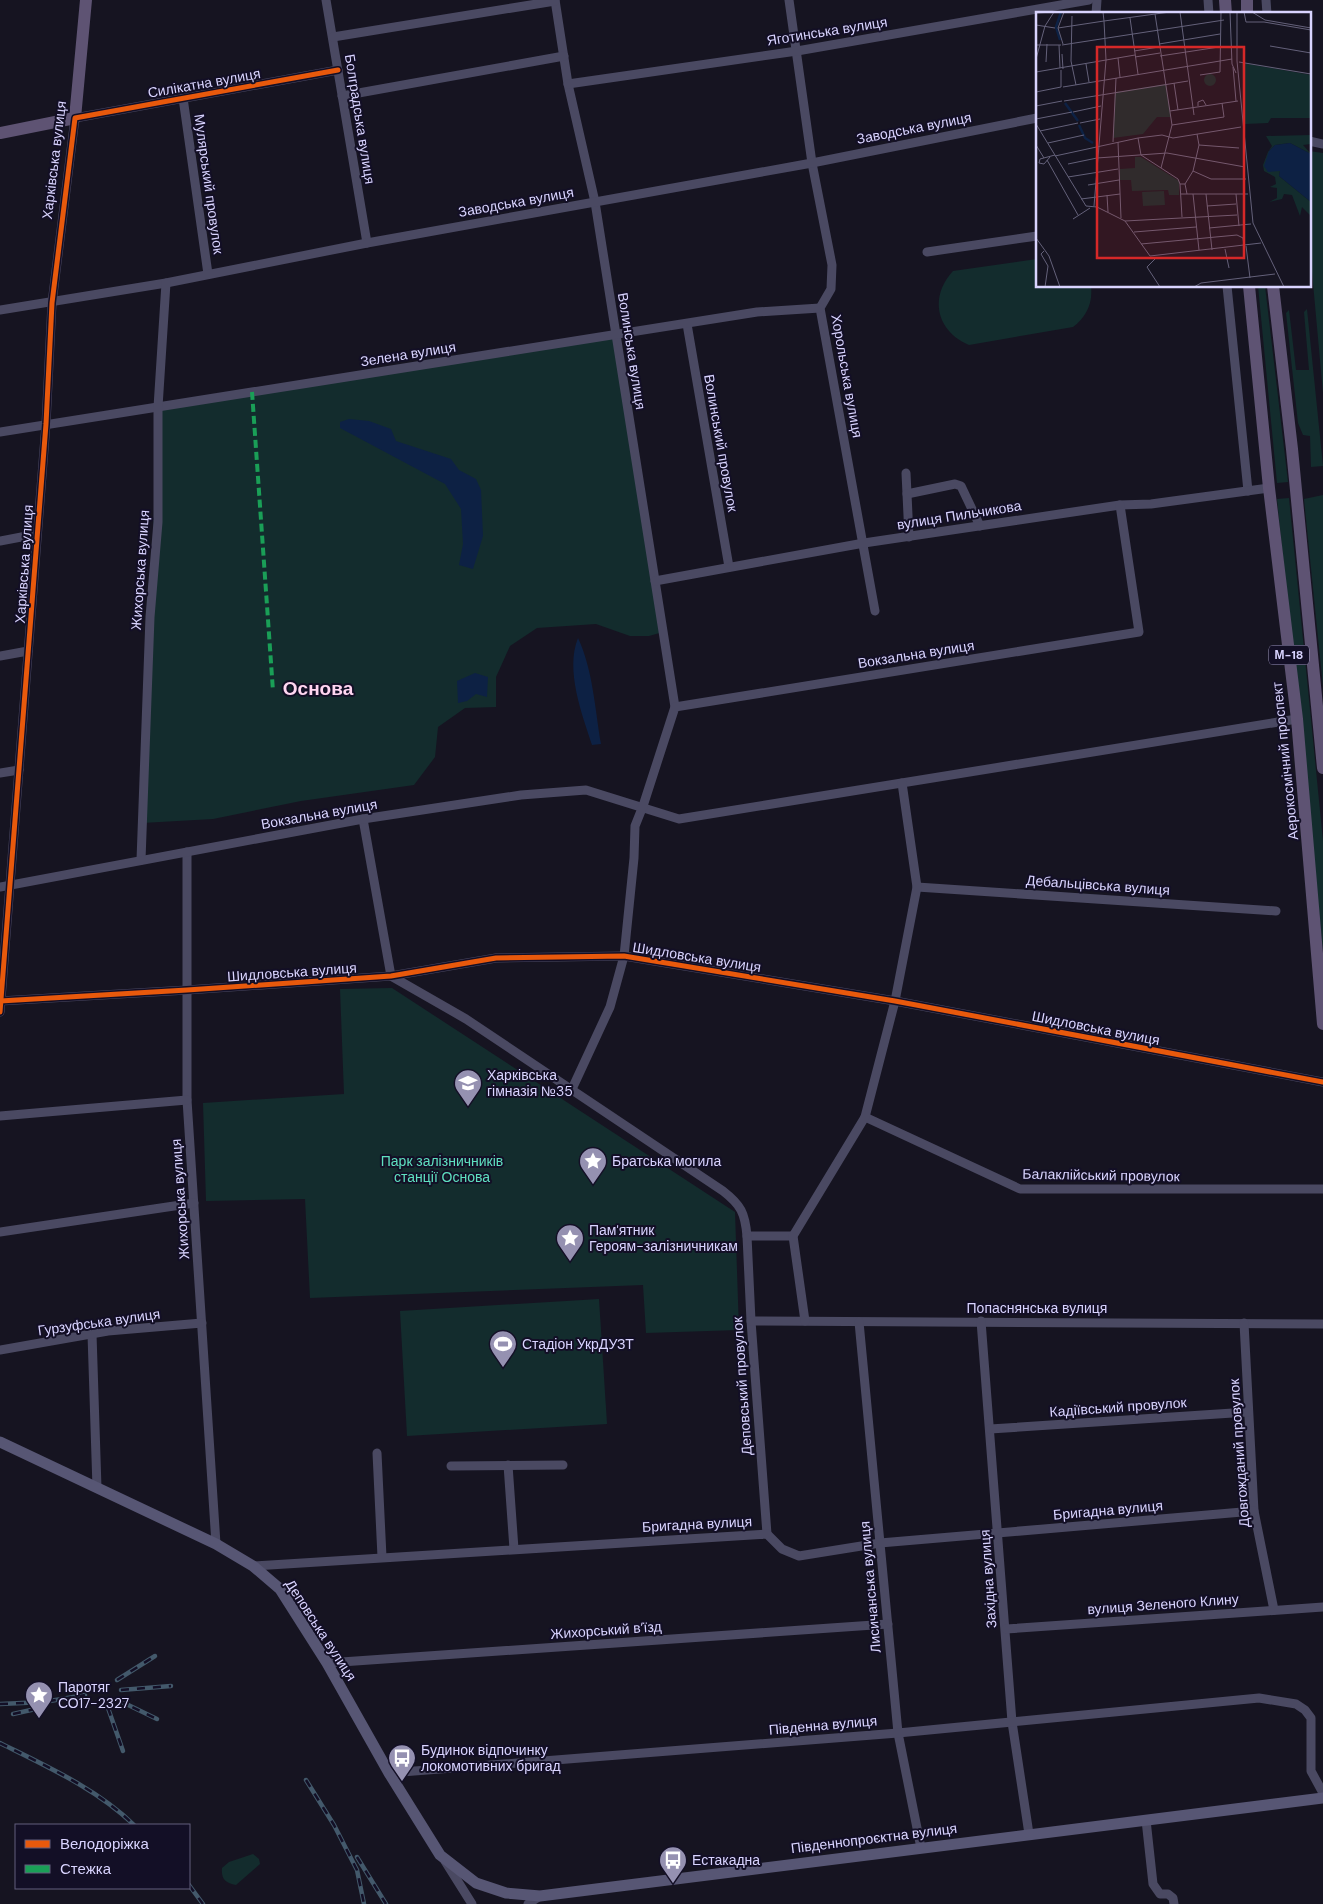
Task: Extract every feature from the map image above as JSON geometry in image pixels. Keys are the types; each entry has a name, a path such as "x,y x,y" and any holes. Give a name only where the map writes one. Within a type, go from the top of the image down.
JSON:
{"main road":[{"name":"Харківська вулиця","path":"75,118 86,0"},
{"name":"Силікатна вулиця","path":"0,133 75,118"},
{"name":"Аерокосмічний проспект","path":"1249,288 1269,488 1297,719 1323,1024"},
{"name":"М-18","path":"1272,288 1293,458 1323,768"},
{"name":"Деповська вулиця","path":"0,1442 216,1544 253,1566 280,1590 327,1663 389,1773 440,1855"},
{"name":"Південнопроєктна вулиця","path":"440,1855 476,1883 506,1893 540,1896 1323,1798"}],"street":[{"name":"Болградська вулиця","path":"326,0 367,243"},
{"name":"Хорольська вулиця","path":"789,0 812,163 832,265 831,289 820,308 875,611"},
{"name":"Яготинська вулиця","path":"568,84 797,51 1089,0"},
{"path":"333,37 555,1"},
{"name":"Волинська вулиця","path":"555,1 568,84 595,202 675,707"},
{"path":"342,96 564,56"},
{"name":"Силікатна вулиця","path":"75,118 338,70"},
{"name":"Мулярський провулок","path":"184,98 208,274"},
{"name":"Харківська вулиця","path":"0,1012 46,424 52,303 75,118"},
{"name":"Заводська вулиця","path":"0,310 52,303 367,243 812,163 1036,118"},
{"path":"1310,142 1323,144"},
{"path":"927,252 1036,236"},
{"name":"Жихорська вулиця","path":"141,860 150,617 158,522 158,406 166,282"},
{"path":"1227,288 1248,491"},
{"name":"Зелена вулиця","path":"0,432 758,312 820,308"},
{"name":"Волинський провулок","path":"687,324 729,567"},
{"path":"906,473 909,536"},
{"path":"907,494 955,484 961,486 980,526"},
{"name":"вулиця Пильчикова","path":"655,581 909,536 1120,505 1151,504 1269,488"},
{"name":"Вокзальна вулиця","path":"675,707 1139,632 1120,505"},
{"path":"0,542 37,534"},
{"path":"0,656 28,651"},
{"path":"572,1089 610,1007 624,956 634,858 635,826 675,707"},
{"name":"Вокзальна вулиця","path":"0,887 363,819 521,795 586,790 643,806 679,819 1297,719"},
{"path":"0,773 19,770"},
{"path":"805,1321 794,1236 865,1117 895,1001 917,887 902,784"},
{"path":"363,819 391,976"},
{"name":"Жихорська вулиця","path":"186,852 187,1100 216,1544"},
{"name":"Дебальцівська вулиця","path":"917,887 1276,911"},
{"name":"Шидловська вулиця","path":"0,1001 391,976 496,958 624,956 895,1001 1323,1082"},
{"name":"Деповський провулок","path":"391,976 466,1018 728,1195 741,1207 746,1221 751,1321 767,1534"},
{"path":"0,1116 187,1100"},
{"name":"Балаклійський провулок","path":"865,1117 1020,1189 1323,1189"},
{"path":"0,1232 194,1203"},
{"path":"747,1236 794,1236"},
{"name":"Попаснянська вулиця","path":"751,1321 1323,1324"},
{"name":"Західна вулиця","path":"982,1321 1012,1722 1029,1834"},
{"name":"Лисичанська вулиця","path":"859,1322 898,1733 921,1848"},
{"name":"Гурзуфська вулиця","path":"0,1350 92,1334 202,1323"},
{"name":"Довгожданий провулок","path":"1244,1323 1254,1512 1274,1610"},
{"path":"92,1334 97,1488"},
{"name":"Кадіївський провулок","path":"990,1429 1248,1412"},
{"path":"378,1453 382,1557"},
{"path":"508,1465 514,1549"},
{"path":"451,1466 563,1465"},
{"name":"Бригадна вулиця","path":"253,1566 767,1534 782,1549 799,1556 880,1543 1254,1512"},
{"name":"вулиця Зеленого Клину","path":"1006,1629 1323,1606"},
{"name":"Жихорський в’їзд","path":"327,1663 888,1624"},
{"name":"Південна вулиця","path":"389,1773 898,1733 1259,1698 1296,1704 1305,1710 1311,1718 1311,1771 1323,1793"},
{"path":"1146,1820 1153,1884 1160,1894 1168,1894 1173,1898 1174,1904"},
{"path":"440,1855 472,1904"},
{"path":"528,1904 540,1896"}],"green space":[{"path":"1310,151 1323,153 1323,393 1310,250"},
{"path":"1036,259 1036,288 1091,288 1090,304 1082,319 1073,327 969,345 949,331 943,322 940,312 941,292 945,281 953,271"},
{"path":"1258,288 1265,288 1288,482 1277,483"},
{"path":"1307,309 1323,466 1311,467 1310,436 1303,435 1298,423 1286,313 1289,310 1296,370 1309,370 1304,312"},
{"path":"615,336 663,632 649,636 630,636 596,624 537,628 510,646 496,677 496,707 465,708 438,727 435,757 414,785 301,801 213,819 142,823 158,407"},
{"path":"1323,495 1323,687 1304,499"},
{"path":"1289,498 1323,841 1323,951 1277,499"},
{"name":"Парк залізничників станції Основа","path":"392,988 735,1212 739,1330 646,1333 643,1285 310,1298 305,1199 206,1201 203,1103 344,1094 340,989"},
{"name":"Стадіон УкрДУЗТ","path":"599,1299 607,1424 407,1436 400,1311"},
{"path":"253,1854 259,1859 260,1864 236,1885 224,1880 222,1868 229,1862"}],"water":[{"path":"349,419 369,421 391,429 396,441 451,459 459,470 476,479 481,490 483,536 473,569 459,565 463,544 461,509 445,484 340,428 340,422"},
{"path":"578,638 590,676 601,744 592,745 576,692 573,664"},
{"path":"475,673 488,677 487,697 476,694 467,701 458,703 457,681"}],"railway":[{"path":"117,1680 155,1656"},
{"path":"121,1690 171,1686"},
{"path":"0,1704 44,1702 85,1695"},
{"path":"118,1700 157,1719"},
{"path":"13,1714 40,1708"},
{"path":"108,1708 123,1751"},
{"path":"0,1743 87,1789 120,1812 133,1824"},
{"path":"306,1780 334,1825 357,1870 364,1904"},
{"path":"357,1857 386,1904"},
{"path":"190,1886 203,1904"}],"marked path":[{"path":"252,392 273,691"}],"cycle path":[{"path":"0,1012 46,424 52,303 75,118 338,70"},
{"path":"0,1001 391,976 496,958 624,956 895,1001 1323,1082"}],"place":[{"name":"Харківська гімназія №35","path":"468,1107"},
{"name":"Братська могила","path":"593,1185"},
{"name":"Пам'ятник Героям-залізничникам","path":"570,1262"},
{"name":"Стадіон УкрДУЗТ","path":"503,1368"},
{"name":"Паротяг СО17-2327","path":"39,1719"},
{"name":"Будинок відпочинку локомотивних бригад","path":"402,1782"},
{"name":"Естакадна","path":"673,1884"}],"district":[{"name":"Основа","path":"318,688"}]}
